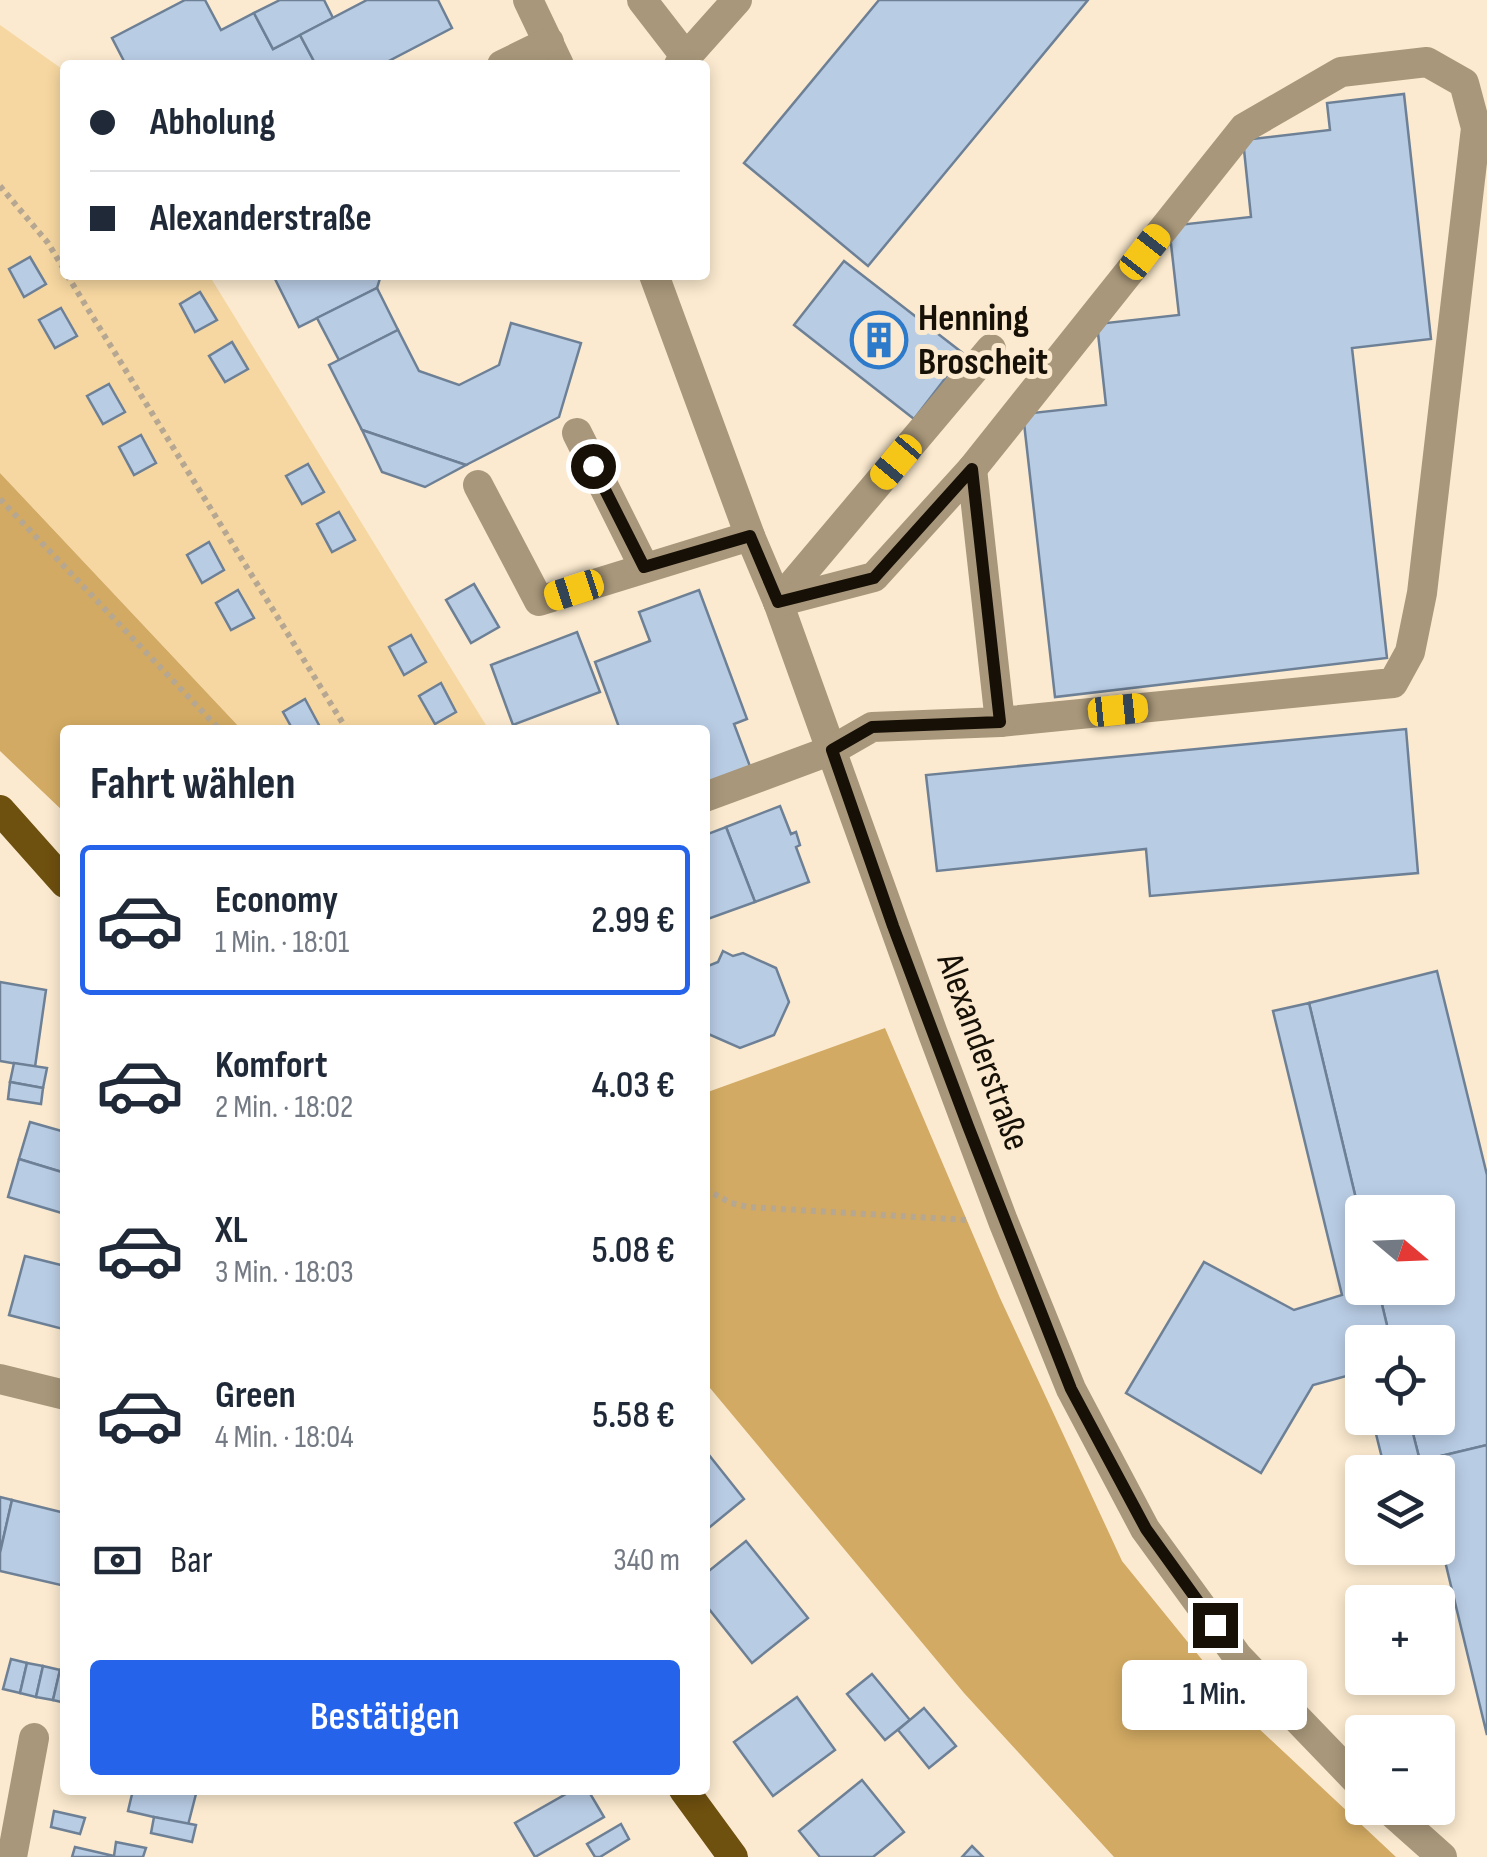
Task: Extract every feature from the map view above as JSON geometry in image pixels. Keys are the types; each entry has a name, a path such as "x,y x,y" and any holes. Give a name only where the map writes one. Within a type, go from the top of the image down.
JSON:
{"main road":[{"path":"0,810 60,878"},
{"path":"688,1795 733,1857"}],"street":[{"path":"526,60 554,54 528,0"},
{"path":"642,0 681,60"},
{"path":"683,60 737,0"},
{"path":"710,795 832,750 872,727 1000,722 1393,682 1410,652 1422,593 1476,128 1464,82 1427,62 1341,72 1244,128 972,469 874,578 778,602"},
{"name":"Alexanderstraße","path":"656,280 778,602 1003,1221 1071,1389 1146,1529 1238,1657 1345,1768"},
{"path":"778,602 991,349"},
{"path":"576,433 644,567"},
{"path":"972,469 1000,722"},
{"path":"478,485 539,601 750,536"},
{"path":"0,1379 60,1394"},
{"path":"12,1857 34,1738"},
{"path":"1406,1825 1442,1857"}],"path":[{"path":"0,186 48,242 60,263"},
{"path":"70,280 344,725"},
{"path":"0,500 215,725"},
{"path":"710,1193 748,1207 1003,1221"}],"shaded area":[{"path":"0,25 60,67 60,280 212,280 486,725 237,725 0,473"},
{"path":"0,473 237,725 60,725 60,808 0,751"},
{"path":"885,1028 1000,1298 1122,1561 1255,1725 1345,1809 1345,1825 1362,1825 1396,1857 1114,1857 964,1693 710,1388 710,1091"}],"building":[{"path":"185,0 205,0 221,30 254,13 273,49 300,35 313,60 123,60 112,38"},
{"path":"280,0 324,0 333,18 273,49 254,13"},
{"path":"367,0 438,0 452,28 391,60 313,60 300,35"},
{"path":"879,0 1088,0 868,266 744,163"},
{"path":"1404,94 1431,339 1352,348 1387,658 1055,697 1023,414 1106,405 1097,324 1179,315 1169,226 1251,217 1243,140 1330,130 1327,103"},
{"path":"30,257 46,284 24,297 9,269"},
{"name":"Henning Broscheit","path":"844,261 964,354 914,419 794,325"},
{"path":"276,280 379,280 377,288 299,327"},
{"path":"377,288 398,330 339,360 317,318"},
{"path":"200,292 217,320 195,332 180,304"},
{"path":"61,308 77,336 55,348 39,320"},
{"path":"511,323 581,343 559,417 466,465 362,430 329,365 398,330 419,371 459,385 499,365"},
{"path":"232,342 248,369 225,382 209,356"},
{"path":"109,384 125,412 103,424 87,396"},
{"path":"362,430 466,465 425,487 382,472"},
{"path":"141,435 156,463 134,475 119,447"},
{"path":"308,464 324,492 302,504 286,476"},
{"path":"339,512 355,540 332,552 317,524"},
{"path":"209,542 224,570 202,583 187,555"},
{"path":"474,584 499,627 471,643 446,600"},
{"path":"238,590 254,618 231,630 216,603"},
{"path":"699,590 747,719 734,724 751,769 710,784 710,725 618,725 595,662 650,641 639,612"},
{"path":"577,632 600,692 513,725 491,665"},
{"path":"411,635 426,662 404,675 389,647"},
{"path":"441,683 456,712 435,724 419,696"},
{"path":"305,699 319,725 290,725 283,712"},
{"path":"1406,729 1418,873 1150,896 1146,849 937,871 926,775"},
{"path":"780,806 791,834 796,832 800,845 796,847 809,882 755,902 726,827"},
{"path":"726,827 755,902 710,918 710,833"},
{"path":"723,951 733,956 743,953 776,968 789,1002 774,1035 740,1048 710,1035 710,965 718,962"},
{"path":"1437,971 1487,1175 1487,1445 1445,1455 1418,1455 1413,1435 1455,1435 1455,1325 1387,1325 1382,1305 1455,1305 1455,1195 1355,1195 1309,1003"},
{"path":"0,982 46,990 35,1067 0,1061"},
{"path":"1309,1003 1355,1195 1345,1195 1345,1305 1382,1305 1387,1325 1345,1325 1345,1376 1313,1385 1261,1473 1126,1393 1204,1262 1294,1310 1342,1295 1273,1011"},
{"path":"14,1063 47,1068 43,1088 10,1082"},
{"path":"10,1082 43,1088 41,1104 8,1099"},
{"path":"30,1122 60,1131 60,1171 19,1159"},
{"path":"19,1159 60,1171 60,1213 8,1197"},
{"path":"25,1256 60,1265 60,1328 9,1315"},
{"path":"1376,1435 1413,1435 1418,1455 1381,1455"},
{"path":"1487,1445 1487,1735 1455,1602 1455,1585 1451,1585 1446,1565 1455,1565 1455,1455 1445,1455"},
{"path":"710,1456 744,1499 710,1527"},
{"path":"0,1497 12,1500 0,1553"},
{"path":"12,1500 60,1512 60,1585 0,1571"},
{"path":"746,1541 808,1618 752,1663 710,1610 710,1570"},
{"path":"11,1659 27,1663 20,1693 3,1689"},
{"path":"27,1663 43,1666 36,1697 20,1693"},
{"path":"43,1666 60,1670 53,1700 36,1697"},
{"path":"60,1670 60,1702 53,1700"},
{"path":"872,1674 910,1720 885,1740 847,1694"},
{"path":"797,1697 835,1750 773,1796 734,1742"},
{"path":"924,1708 956,1746 929,1768 898,1730"},
{"path":"862,1780 904,1832 873,1857 820,1857 799,1831"},
{"path":"132,1795 196,1795 188,1825 128,1811"},
{"path":"564,1795 591,1795 604,1817 535,1857 515,1823"},
{"path":"54,1811 85,1818 80,1834 51,1827"},
{"path":"154,1817 196,1825 192,1842 151,1833"},
{"path":"621,1824 629,1839 595,1857 587,1844"},
{"path":"116,1842 146,1848 143,1857 72,1857 75,1847 114,1856"},
{"path":"972,1846 983,1857 962,1857"}],"place":[{"name":"Henning Broscheit","path":"879,340"}],"route":[{"path":"593,466 644,567 750,536 778,602 874,578 972,469 1000,722 872,727 832,750 1003,1221 1071,1389 1146,1529 1215,1625"}]}
